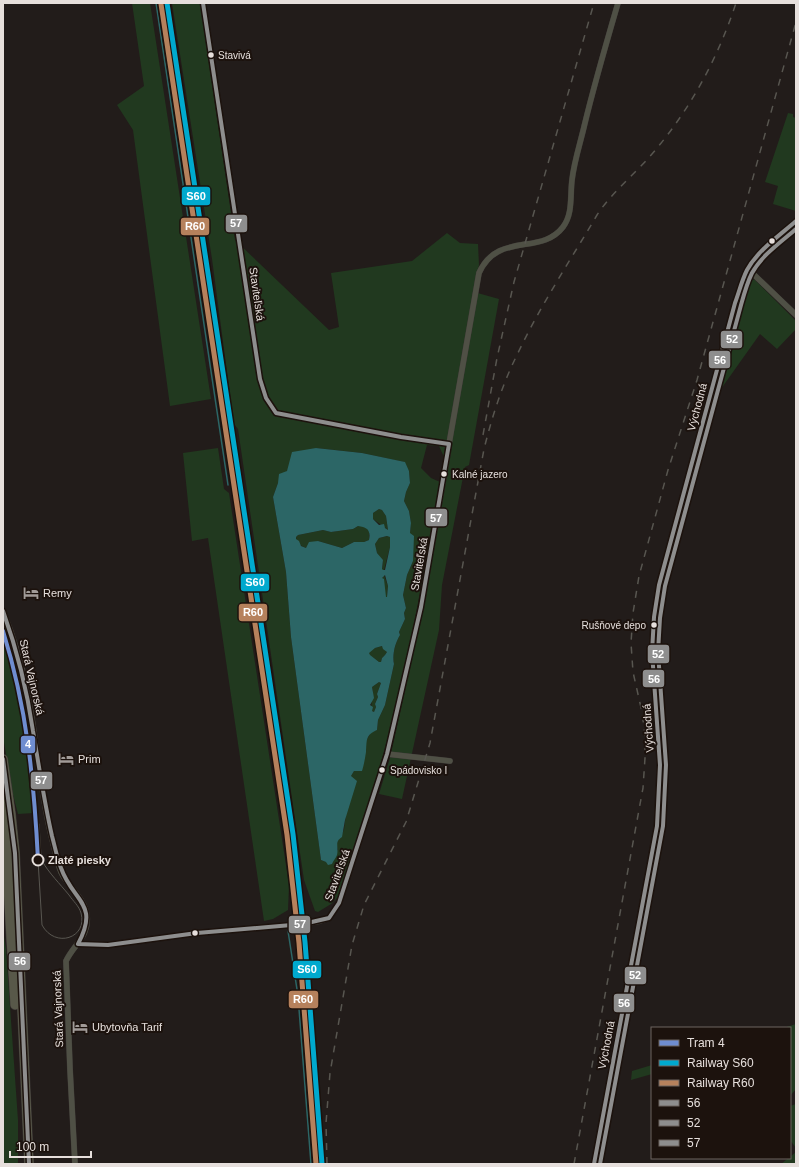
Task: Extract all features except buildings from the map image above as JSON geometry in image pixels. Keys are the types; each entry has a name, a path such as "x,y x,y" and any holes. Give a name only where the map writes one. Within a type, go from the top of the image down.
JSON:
{"main road":[{"path":"3,759 15,853 29,1164"},
{"path":"3,804 5,870 10,899 23,1164"}],"street":[{"name":"Staviteľská","path":"78,944 108,945 197,933 303,924 329,918 339,903 387,754 421,607 449,444 401,437 276,413 266,398 260,379 203,3"},
{"path":"449,444 479,273 483,264 497,252 514,245 533,243 550,238 557,234 564,226 568,218 570,207 572,180 577,154 595,81 618,3"},
{"name":"Východná","path":"594,1164 657,826 660,786 660,752 652,636 659,585 735,303 748,269 760,254 796,221"},
{"path":"748,269 796,315"},
{"name":"Stará Vajnorská","path":"3,611 13,637 23,674 42,790 61,872 83,903 87,914 86,928 78,944 70,953 66,961 75,1164"},
{"path":"387,754 450,761"},
{"path":"15,853 5,870 16,889"},
{"path":"3,889 10,899"}],"green space":[{"path":"132,3 150,3 211,399 170,406 133,130 117,105 144,86"},
{"path":"172,3 200,3 235,240 329,330 339,327 331,273 412,261 447,233 460,243 478,244 479,265 474,292 499,299 469,465 465,467 442,585 439,630 402,799 379,794 390,758 423,609 444,457 439,446 427,445 421,468 431,478 440,482 408,654 392,721 373,791 338,897 331,904 318,912 315,911 304,880 238,429 234,424 212,259","holes":["316,448 362,453 404,462 409,471 410,483 404,501 409,511 411,523 410,533 413,561 407,575 403,595 406,608 404,613 405,619 394,649 394,664 385,705 378,720 377,730 371,732 366,741 366,751 351,776 344,829 337,844 338,850 326,862 321,860 291,637 286,572 273,497 278,483 287,471"]},
{"path":"788,113 793,114 793,117 796,118 796,211 773,204 778,186 765,182"},
{"path":"750,279 755,280 796,321 796,329 777,349 760,334 711,403 742,290"},
{"path":"218,448 224,489 229,493 289,885 288,910 273,919 264,921 208,538 192,541 183,453"},
{"path":"379,509 382,510 386,516 388,530 373,519 373,513"},
{"path":"358,526 364,526 369,530 369,540 364,542 354,542 342,548 318,541 306,548 299,544 296,539 298,535 323,530 331,532 353,529"},
{"path":"390,537 390,547 384,570 382,570 383,561 377,553 375,544 379,538"},
{"path":"384,575 388,586 387,597 385,597 382,578"},
{"path":"3,638 10,659 24,724 34,813 18,814 12,791 3,736"},
{"path":"382,646 387,652 382,658 381,662 379,662 369,655 369,652"},
{"path":"379,682 381,683 377,694 378,697 374,712 372,711 372,687"},
{"path":"3,930 6,949 18,1120 18,1164 3,1164"},
{"path":"796,1024 796,1089 791,1095 791,1027 786,1027"},
{"path":"651,1065 651,1074 631,1080 632,1071"},
{"path":"796,1104 796,1148 791,1141 791,1106"},
{"path":"796,1152 796,1164 781,1164 787,1159 791,1159 791,1156"}],"water":[{"path":"316,448 362,453 405,462 409,471 410,483 404,501 409,511 411,523 410,533 414,536 413,561 407,575 403,595 406,608 404,613 405,619 394,649 394,664 385,705 378,720 377,730 370,734 367,739 362,771 354,771 351,776 357,781 345,820 342,837 337,843 337,855 332,864 328,865 326,862 321,860 291,637 286,572 273,497 278,483 279,474 287,471 292,452","holes":["379,509 382,510 386,516 388,530 385,528 384,524 379,525 373,519 373,513","361,526 369,531 369,540 364,542 354,542 342,548 318,541 309,542 306,548 301,546 299,541 296,539 298,535 323,530 331,532 353,529","387,536 390,537 390,547 385,570 382,569 383,560 377,553 375,544 379,538","385,575 388,586 387,597 384,579 382,578","382,646 387,652 382,658 381,662 369,653 375,648","379,682 381,683 377,694 378,697 374,712 372,711 373,707 370,705 374,698 372,687"]}],"waterway":[{"path":"156,3 228,485"},
{"path":"288,931 298,996 311,1164"}],"tram line":[{"name":"4","path":"3,631 24,716 34,801 38,860"},
{"path":"38,860 42,925 55,937 69,937 80,929 82,922 81,913 79,908 42,861 39,824"}],"railway":[{"path":"483,435 497,358 514,282 594,3"},
{"path":"327,1164 326,1123 330,1073 352,945 364,905 406,822 430,743 484,449 498,401 512,366 535,319 597,215 616,191 645,162 666,137 679,120 702,83 721,44 736,3"},
{"path":"574,1164 643,788 645,735 642,712 633,672 631,643 633,613 639,576 668,470 697,380 796,22"}],"rail line":[{"name":"S60","path":"167,3 293,834 305,942 322,1164"},
{"name":"R60","path":"161,4 287,835 299,943 316,1164"}],"transit line":[{"name":"57","path":"78,944 108,945 197,933 303,924 329,918 339,903 387,754 421,607 449,444 401,437 276,413 266,398 260,379 203,3"},
{"name":"56","path":"594,1164 657,826 660,765 652,652 654,617 659,585 735,303 747,270 757,256 796,221"},
{"name":"52","path":"600,1164 663,826 666,765 658,652 660,618 665,586 747,285 752,273 761,260 796,229"},
{"name":"57","path":"3,611 13,640 25,685 46,810 57,856 66,879 82,903 85,911 86,920 84,930 78,944"},
{"name":"56","path":"3,759 15,853 29,1164"}],"place":[{"name":"Stavivá","path":"211,55"},
{"name":"Kalné jazero","path":"444,474"},
{"name":"Remy","path":"31,593"},
{"name":"Rušňové depo","path":"654,625"},
{"name":"Prim","path":"66,759"},
{"name":"Spádovisko I","path":"382,770"},
{"name":"Zlaté piesky","path":"38,860"},
{"name":"Ubytovňa Tarif","path":"80,1027"}]}
